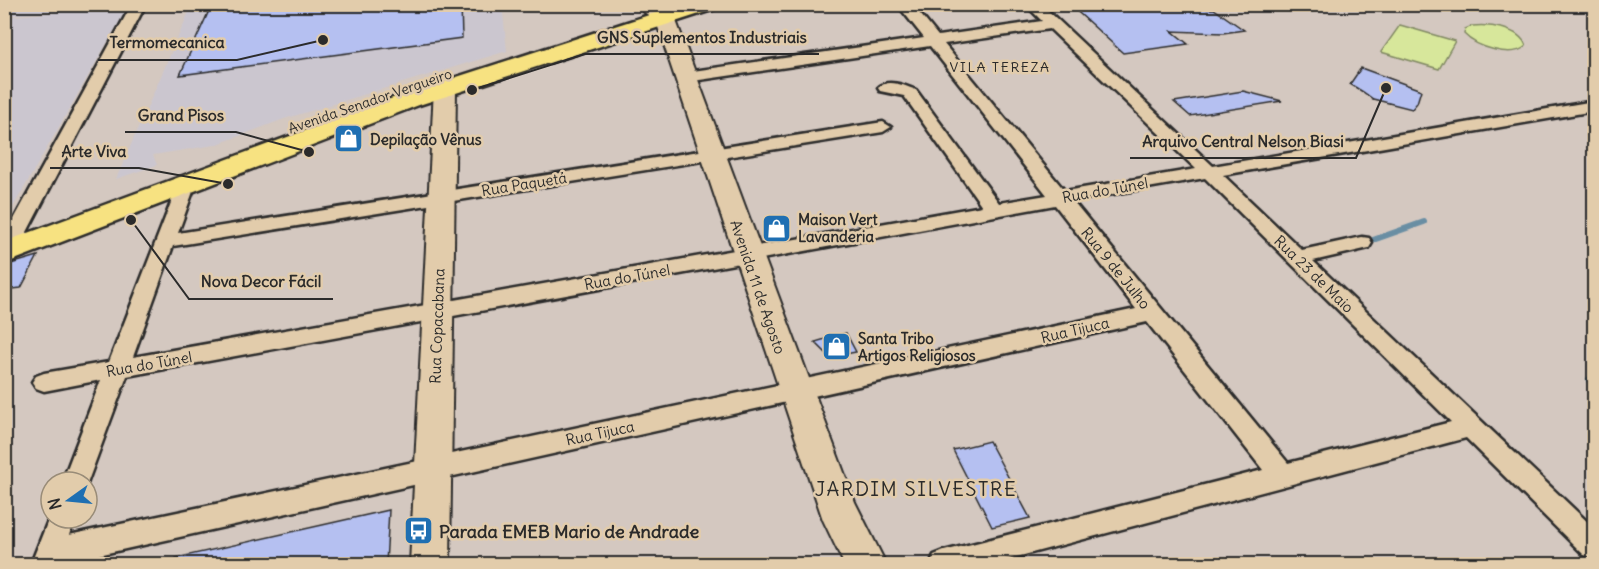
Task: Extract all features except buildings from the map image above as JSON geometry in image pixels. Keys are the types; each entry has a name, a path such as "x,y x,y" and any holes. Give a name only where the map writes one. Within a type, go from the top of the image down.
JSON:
{"main road":[{"name":"Avenida Senador Vergueiro","path":"12,243 319,118 664,11 707,4"},
{"name":"Avenida Senador Vergueiro","path":"12,243 186,186 445,88 664,11"}],"street":[{"path":"12,243 139,4"},
{"name":"Rua 9 de Julho","path":"904,4 1282,476"},
{"name":"Rua 23 de Maio","path":"1032,4 1209,172 1594,546"},
{"name":"Avenida 11 de Agosto","path":"664,11 795,392 858,555 866,564"},
{"path":"686,77 1052,24"},
{"name":"Rua Copacabana","path":"430,564 445,88"},
{"path":"886,88 898,88 910,93 994,210"},
{"name":"Rua do Túnel","path":"44,382 1060,198 1594,106"},
{"name":"Rua Paquetá","path":"166,242 883,127"},
{"path":"80,470 186,186"},
{"path":"1297,258 1362,243"},
{"name":"Rua Tijuca","path":"46,558 433,467 795,392 1152,313"},
{"path":"944,564 1470,427"},
{"path":"46,558 57,530"}],"shaded area":[{"path":"5,4 105,4 105,5 5,16"},
{"path":"129,5 5,221 5,17"},
{"path":"192,5 502,5 507,51 284,119 215,145 153,155 157,165 116,179"}],"green space":[{"path":"1400,25 1455,41 1439,69 1381,52"},
{"path":"1472,26 1503,28 1517,35 1526,46 1512,51 1485,47 1464,34 1465,29"}],"waterway":[{"path":"1373,240 1424,222"},
{"path":"1590,380 1594,379"}],"place":[{"name":"Termomecanica","path":"323,40"},
{"name":"Arquivo Central Nelson Biasi","path":"1386,88"},
{"name":"GNS Suplementos Industriais","path":"472,90"},
{"name":"Depilação Vênus","path":"349,139"},
{"name":"Grand Pisos","path":"309,152"},
{"name":"Arte Viva","path":"228,184"},
{"name":"Nova Decor Fácil","path":"131,220"},
{"name":"Maison Vert Lavanderia","path":"777,228"},
{"name":"Santa Tribo Artigos Religiosos","path":"837,347"},
{"name":"Parada EMEB Mario de Andrade","path":"418,531"}],"district":[{"name":"VILA TEREZA","path":"1000,67"},
{"name":"JARDIM SILVESTRE","path":"916,488"}]}
